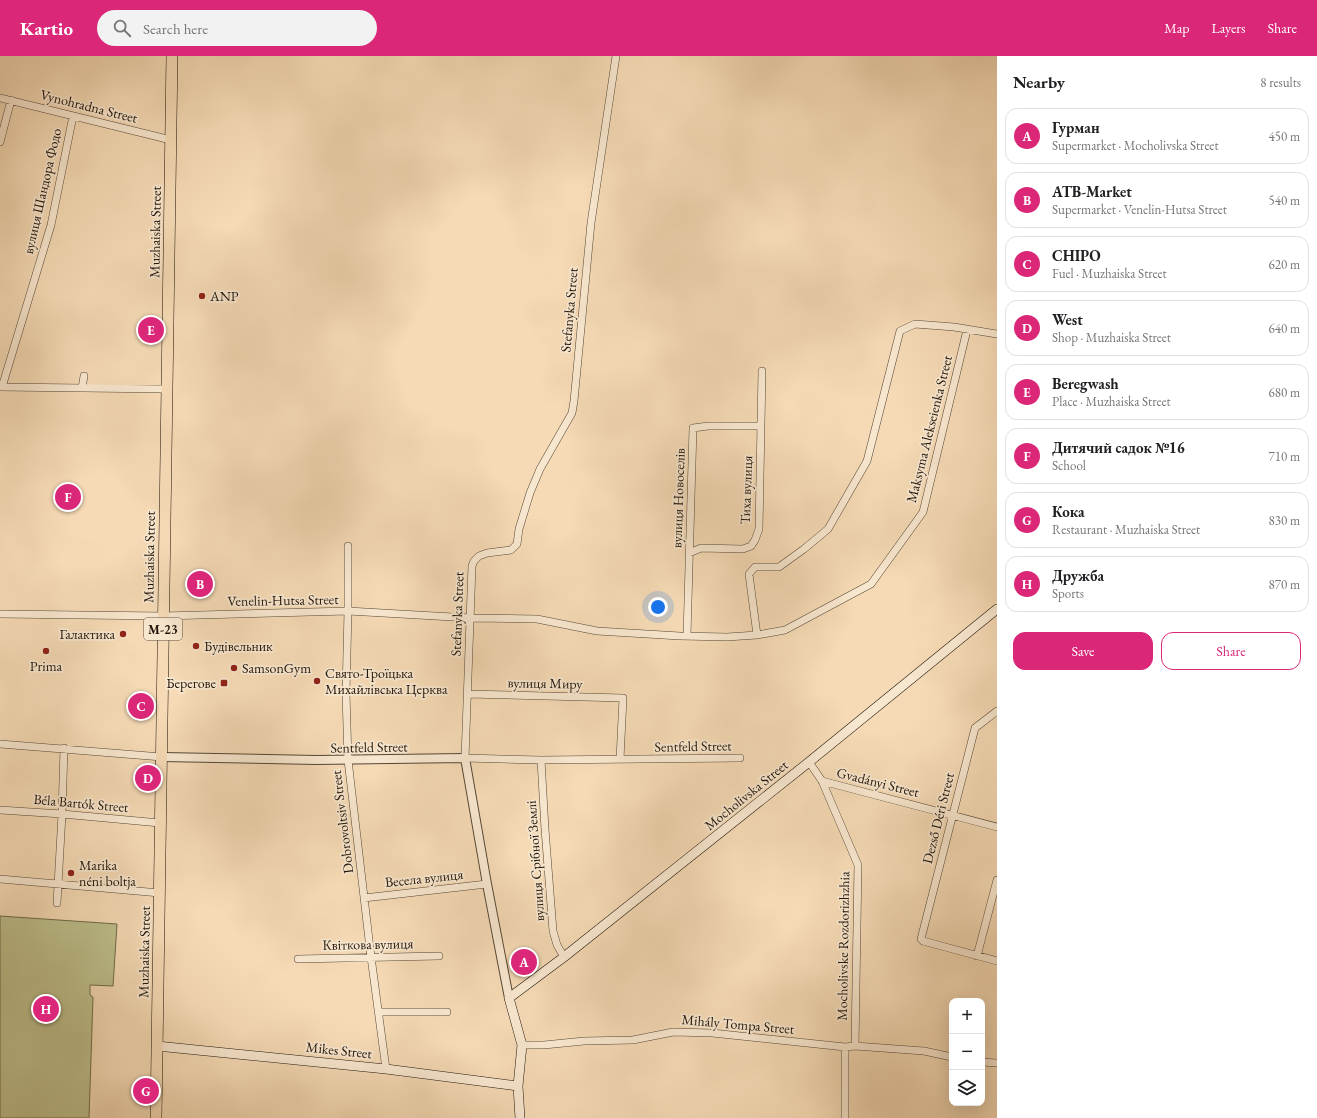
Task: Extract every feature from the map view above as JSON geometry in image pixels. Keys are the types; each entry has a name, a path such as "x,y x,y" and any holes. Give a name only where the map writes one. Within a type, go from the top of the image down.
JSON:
{"highway":[{"name":"М-23","path":"172,56 172,140"},
{"name":"Muzhaiska Street","path":"156,1118 172,140"}],"main road":[{"name":"Mocholivska Street","path":"510,998 810,762 997,610"},
{"name":"Stefanyka Street","path":"510,998 522,1045 518,1086 520,1118"},
{"name":"Mikes Street","path":"157,1046 386,1069 518,1086"}],"street":[{"name":"Stefanyka Street","path":"510,998 487,884 465,758 472,566 478,556 487,553 511,550 516,544 530,493 540,468 572,413 591,223 616,56"},
{"name":"Vynohradna Street","path":"0,98 172,140"},
{"path":"0,142 11,100"},
{"name":"вулиця Шандора Фодо","path":"1,387 51,225 73,116"},
{"path":"757,635 748,574 755,567 779,567 828,529 867,461 900,331 915,324 954,327 997,334"},
{"name":"Maksyma Alekseienka Street","path":"470,618 537,619 597,631 687,636 727,637 757,635 785,630 871,584 923,512 967,330"},
{"name":"Тиха вулиця","path":"689,553 701,548 743,548 751,546 755,540 759,528 762,371"},
{"path":"82,388 84,376"},
{"path":"1,387 167,389"},
{"name":"вулиця Новоселів","path":"687,636 693,428 708,426 761,426"},
{"name":"Dobrovoltsiv Street","path":"348,546 346,693 348,760 371,957 386,1069"},
{"name":"Venelin-Hutsa Street","path":"0,614 164,616 348,611 470,618"},
{"name":"вулиця Миру","path":"467,694 623,698 620,759"},
{"name":"Dezső Déri Street","path":"977,956 923,941 921,939 975,728 997,711"},
{"name":"Sentfeld Street","path":"0,744 162,757 273,760 740,758"},
{"path":"57,903 64,748"},
{"name":"вулиця Срібної Землі","path":"541,760 544,829 553,930 557,945 564,957"},
{"name":"Mocholivske Rozdorizhzhia","path":"810,762 822,781 858,865 854,1046"},
{"name":"Gvadányi Street","path":"822,781 997,827"},
{"name":"Béla Bartók Street","path":"0,810 62,814 160,824"},
{"path":"0,879 160,893"},
{"path":"997,880 977,956 997,961"},
{"name":"Весела вулиця","path":"364,898 487,884"},
{"name":"Квіткова вулиця","path":"298,958 439,956"},
{"path":"379,1012 447,1012"},
{"name":"Mihály Tompa Street","path":"522,1045 544,1045 584,1041 633,1040 673,1032 712,1033 845,1047 854,1046 924,1051 949,1056"},
{"path":"845,1047 845,1118"},
{"path":"985,1062 997,1063"}],"green space":[{"path":"0,916 117,924 113,986 90,985 90,995 93,997 89,1118 0,1118"}],"place":[{"name":"ANP","path":"202,296"},
{"name":"Beregwash","path":"151,330"},
{"name":"Дитячий садок №16","path":"68,497"},
{"name":"ATB-Market","path":"200,584"},
{"name":"Галактика","path":"123,634"},
{"name":"Будівельник","path":"196,646"},
{"name":"Prima","path":"46,651"},
{"name":"SamsonGym","path":"234,668"},
{"name":"Свято-Троїцька Михайлівська Церква","path":"317,681"},
{"name":"Берегове","path":"224,683"},
{"name":"CHIPO","path":"141,706"},
{"name":"West","path":"148,778"},
{"name":"Marika néni boltja","path":"71,873"},
{"name":"Гурман","path":"524,962"},
{"name":"Дружба","path":"46,1009"},
{"name":"Кока","path":"146,1091"}]}
